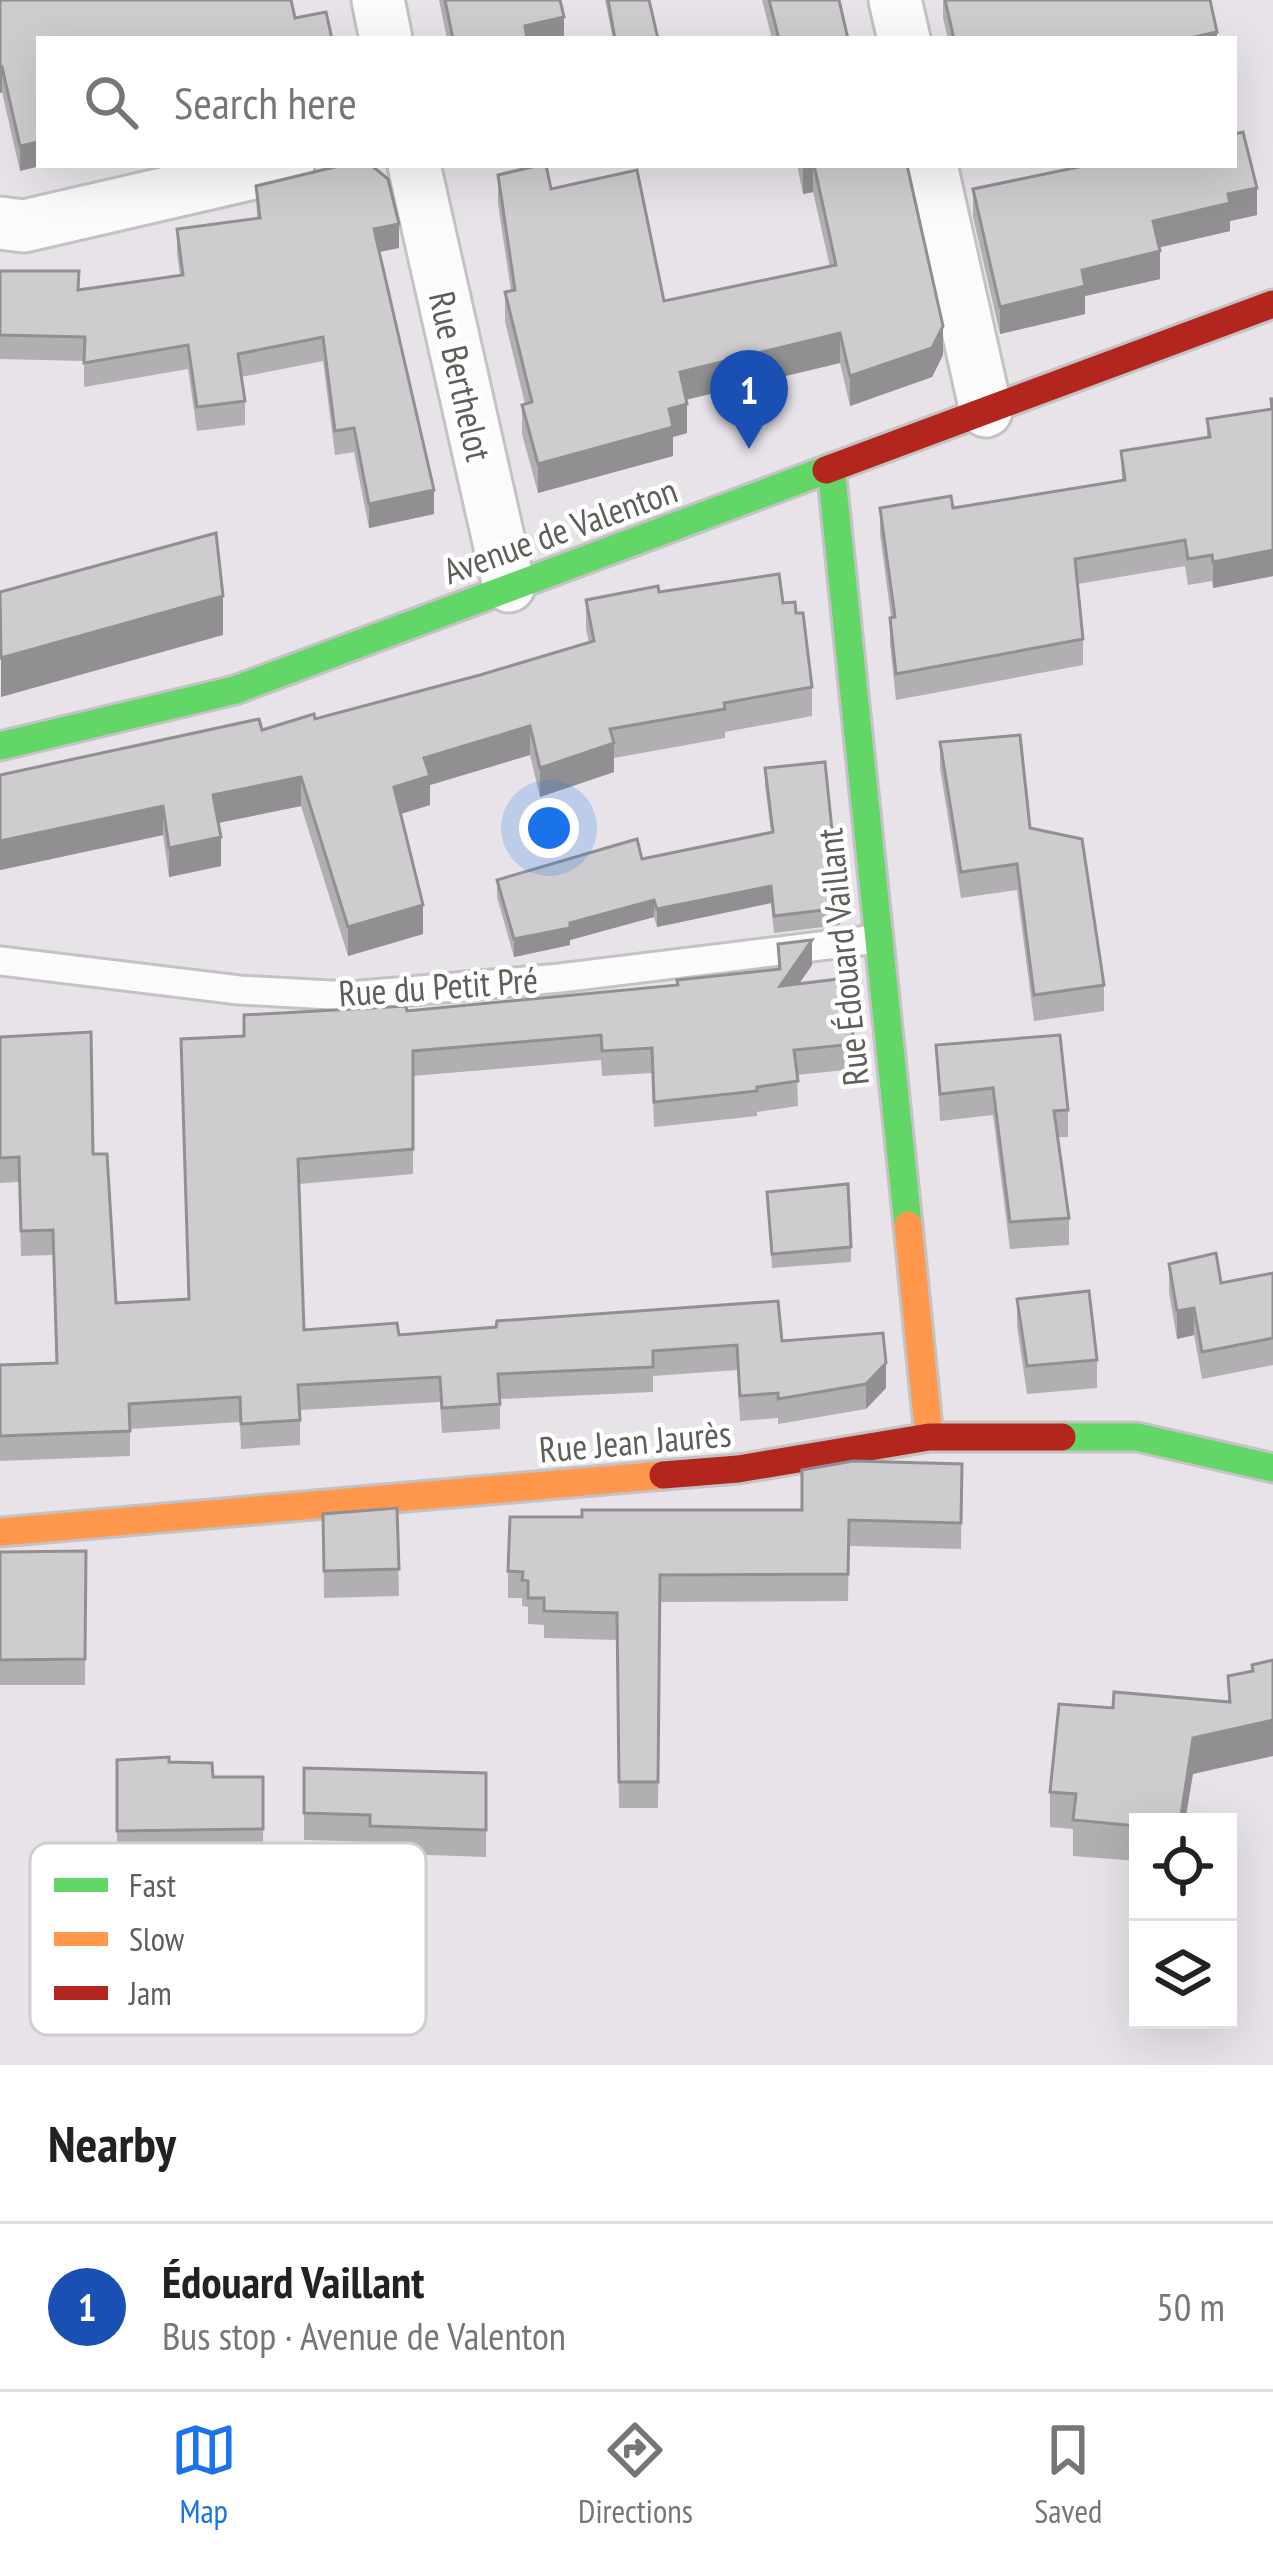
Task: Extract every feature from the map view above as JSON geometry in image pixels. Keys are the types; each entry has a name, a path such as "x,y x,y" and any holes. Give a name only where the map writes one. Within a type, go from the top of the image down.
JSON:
{"street":[{"path":"377,0 385,36"},
{"path":"895,0 903,36"},
{"path":"0,223 24,226 275,168"},
{"name":"Rue Berthelot","path":"415,168 509,586"},
{"path":"932,168 986,411"},
{"name":"Avenue de Valenton","path":"0,746 235,690 1273,304"},
{"name":"Rue Édouard Vaillant","path":"831,468 929,1438"},
{"name":"Rue Jean Jaurès","path":"0,1532 738,1469 929,1438 1137,1437 1273,1468"}],"lane":[{"name":"Rue du Petit Pré","path":"0,961 238,990 349,996 560,978 876,939"}],"building":[{"path":"0,0 291,0 295,18 326,12 331,36 36,36 36,143 20,146 0,68"},
{"path":"445,0 560,0 564,17 525,26 527,36 452,36"},
{"path":"608,0 649,0 657,36 614,36"},
{"path":"769,0 839,0 847,36 778,36"},
{"path":"945,0 1210,0 1217,32 1199,36 953,36"},
{"path":"1243,132 1257,188 1228,194 1230,203 1153,221 1160,251 1082,270 1085,286 1000,307 973,189 1074,168 1237,168 1237,133"},
{"path":"331,168 375,168 388,179 399,224 374,229 434,490 369,504 354,428 335,431 323,337 238,354 245,401 197,407 188,345 84,363 85,337 0,335 0,271 79,271 78,290 183,275 177,229 260,218 256,186"},
{"path":"547,168 551,189 637,170 664,301 836,265 815,168 908,168 943,326 932,348 850,376 840,333 680,372 687,404 669,409 673,427 538,464 522,405 532,402 505,292 515,290 498,175"},
{"path":"1273,399 1273,550 1213,562 1212,555 1188,559 1185,540 1075,559 1083,639 896,674 890,618 895,617 880,508 951,496 953,508 1125,480 1121,451 1210,437 1207,419 1272,409"},
{"path":"216,533 223,596 1,658 0,592"},
{"path":"779,574 783,603 795,602 796,613 803,613 812,687 724,703 725,709 610,729 614,743 540,768 530,726 424,758 430,776 394,787 423,905 348,927 301,777 213,795 221,837 169,848 163,806 0,841 0,775 259,719 262,730 314,714 315,719 594,641 586,600 658,586 659,592"},
{"path":"1020,735 1030,828 1082,839 1104,985 1034,995 1017,864 961,872 940,742"},
{"path":"825,762 840,908 774,916 771,886 657,909 654,900 570,923 570,928 514,939 497,880 637,839 642,859 773,832 765,768"},
{"path":"812,940 780,986 847,978 854,1044 794,1050 798,1081 757,1087 757,1091 654,1102 652,1048 602,1051 601,1035 413,1051 413,1149 298,1159 304,1330 397,1323 399,1335 496,1327 497,1321 778,1301 782,1341 883,1333 886,1363 866,1384 778,1399 778,1393 740,1396 737,1345 653,1351 653,1367 498,1374 500,1404 442,1408 440,1377 298,1385 300,1420 241,1424 240,1397 129,1404 130,1431 0,1436 0,1365 57,1363 53,1230 21,1231 19,1157 0,1158 0,1037 91,1032 93,1154 107,1154 116,1303 189,1299 181,1039 244,1036 244,1015 406,1006 407,1011 678,985 677,980 780,969 778,944"},
{"path":"1060,1035 1068,1110 1054,1111 1069,1218 1010,1222 993,1088 940,1094 936,1045"},
{"path":"848,1184 851,1247 772,1254 767,1192"},
{"path":"1216,1253 1221,1283 1273,1273 1273,1338 1202,1352 1194,1308 1177,1311 1169,1264"},
{"path":"1089,1291 1097,1360 1027,1366 1017,1299"},
{"path":"853,1461 962,1464 961,1523 849,1520 848,1574 660,1575 658,1782 619,1782 617,1613 544,1611 544,1598 528,1598 523,1572 508,1571 510,1517 582,1517 582,1510 802,1510 802,1470"},
{"path":"397,1508 399,1569 324,1571 323,1514"},
{"path":"86,1551 85,1659 0,1660 0,1552"},
{"path":"1273,1660 1273,1720 1193,1738 1181,1813 1129,1813 1129,1825 1073,1820 1076,1794 1050,1792 1059,1704 1113,1708 1114,1692 1230,1702 1228,1676 1253,1671 1252,1665"},
{"path":"169,1757 169,1762 212,1763 213,1777 263,1777 263,1829 117,1831 117,1760"},
{"path":"304,1768 486,1773 486,1830 370,1826 370,1815 304,1813"}],"traffic: fast":[{"path":"831,468 908,1225"},
{"path":"0,746 235,690 826,470"},
{"path":"1062,1437 1137,1437 1273,1468"}],"traffic: slow":[{"path":"908,1225 929,1437"},
{"path":"0,1532 663,1475"}],"traffic: jam":[{"path":"826,470 1273,304"},
{"path":"663,1475 738,1469 929,1437 1062,1437"}],"place":[{"name":"Édouard Vaillant","path":"749,449"}]}
